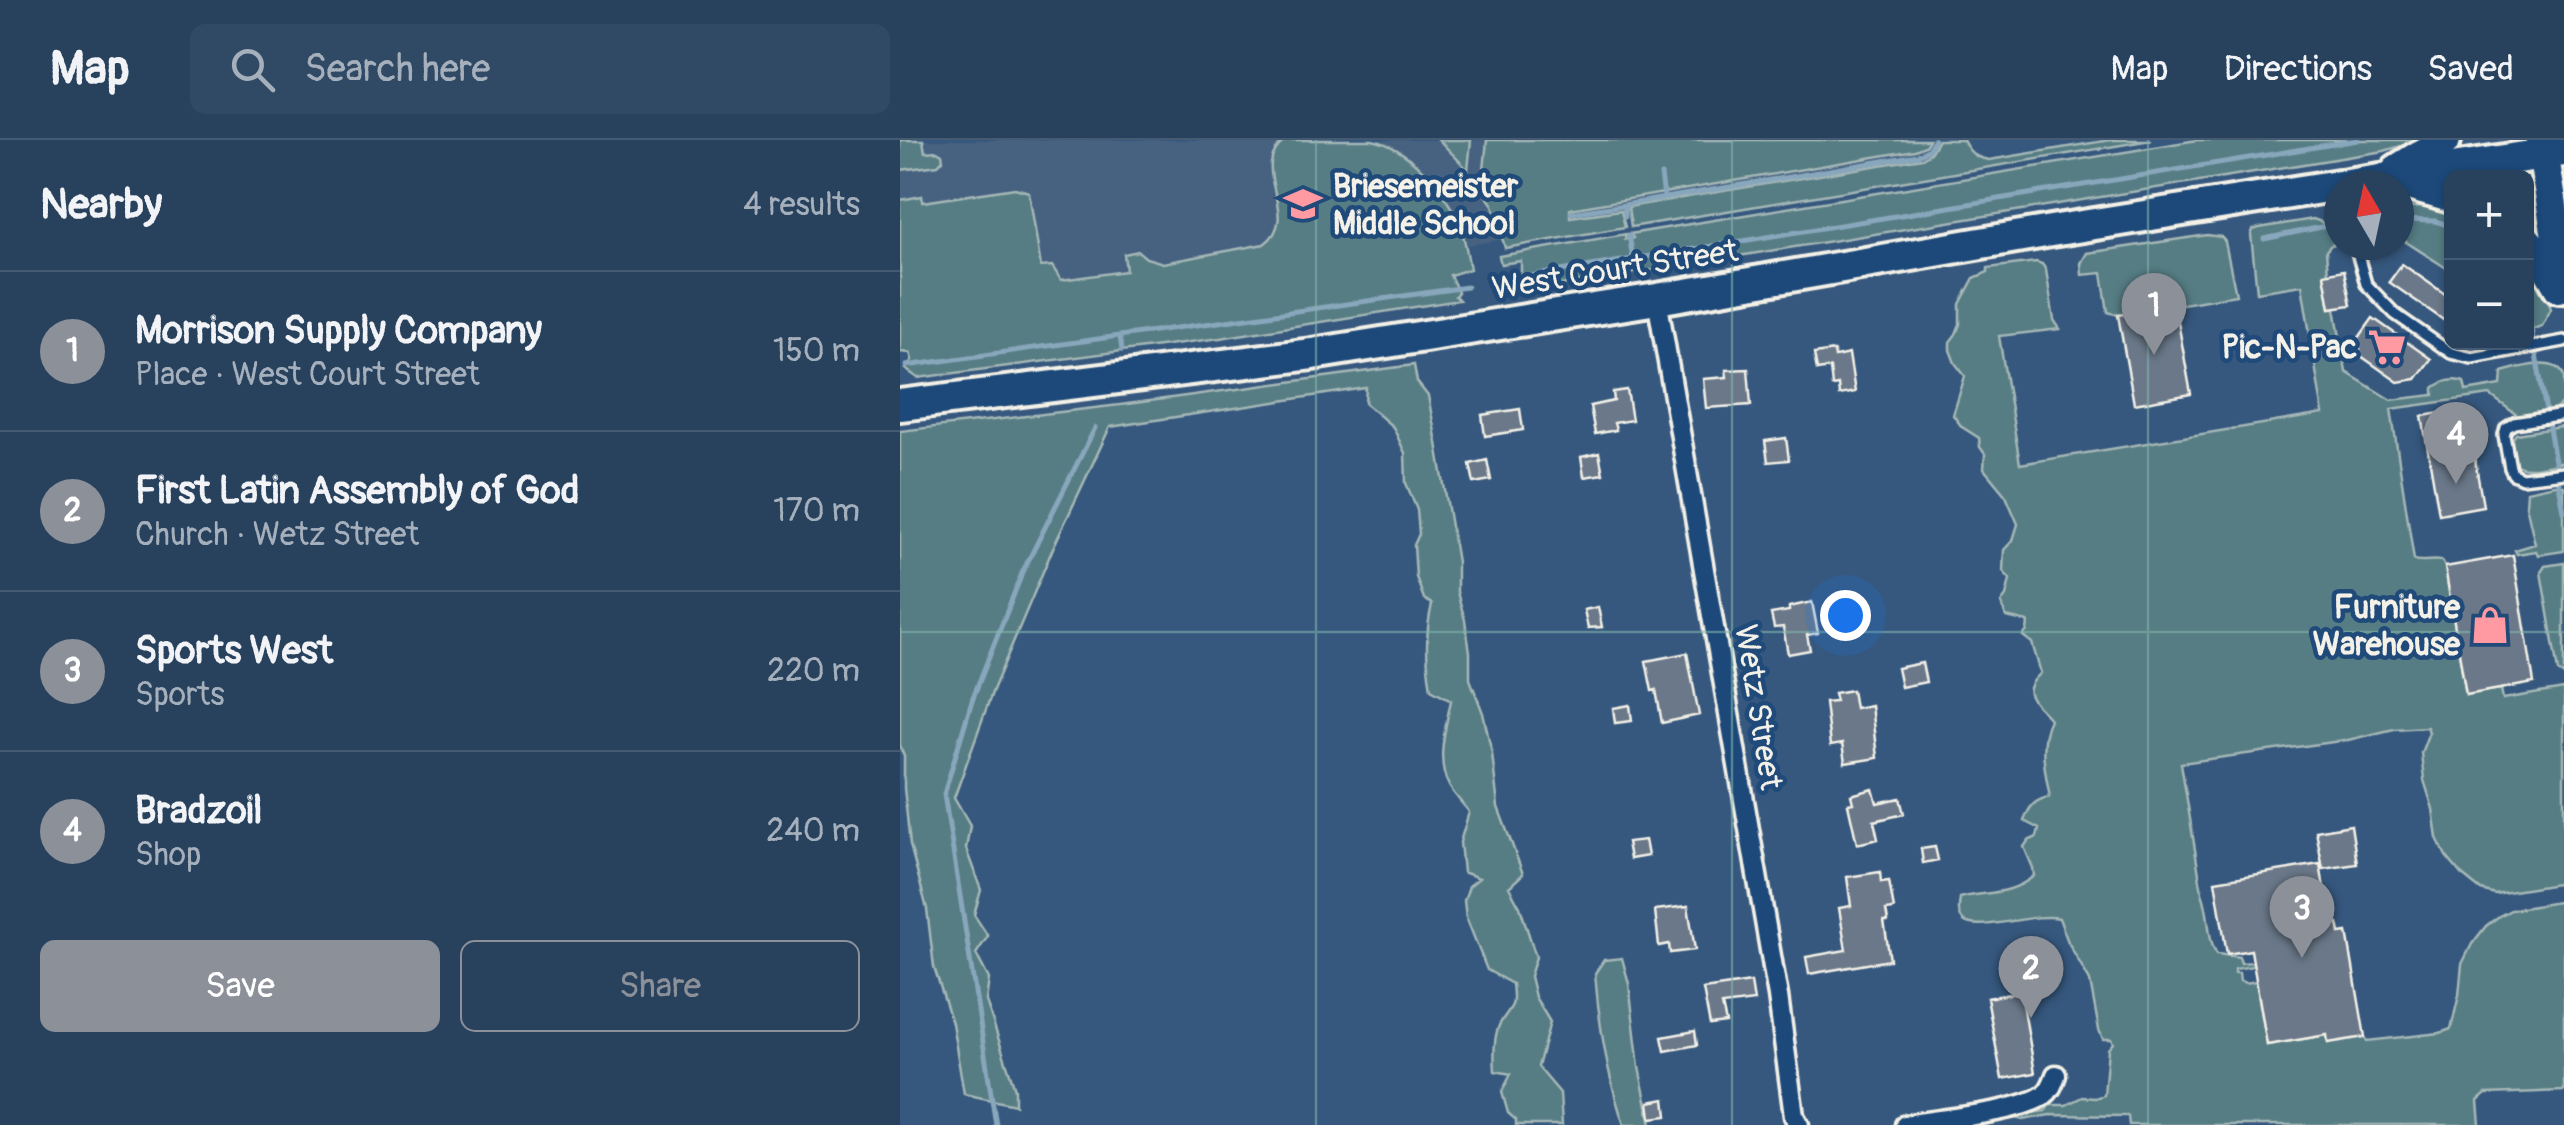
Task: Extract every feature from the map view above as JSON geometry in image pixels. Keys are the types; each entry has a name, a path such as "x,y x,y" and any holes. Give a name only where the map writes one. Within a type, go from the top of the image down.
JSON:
{"main road":[{"path":"2398,170 2445,140"},
{"path":"2549,148 2564,279"},
{"name":"West Court Street","path":"2414,173 2549,148"},
{"name":"West Court Street","path":"900,405 1312,354 2324,188"},
{"path":"2414,188 2444,195"},
{"path":"2534,250 2553,274 2564,298"}],"street":[{"name":"Wetz Street","path":"1657,299 1778,996 1794,1116 1799,1125"},
{"path":"1905,1125 2026,1104 2044,1095 2056,1075"}],"lane":[{"path":"2359,260 2366,284 2395,314 2450,353 2472,358 2564,342"},
{"path":"2564,415 2514,423 2504,435 2514,474 2522,478 2564,473"}],"shaded area":[{"name":"Briesemeister Middle School","path":"900,140 1946,140 1949,161 1464,246 900,324"}],"green space":[{"path":"900,140 923,140 925,152 937,151 943,160 938,165 900,170"},
{"path":"1286,140 1372,140 1399,151 1424,172 1445,198 1461,228 1470,269 1450,275 1459,300 1220,338 918,378 905,369 912,360 910,353 900,352 900,200 922,196 923,202 1015,188 1029,192 1041,267 1052,266 1061,280 1126,271 1124,254 1138,251 1163,263 1264,244 1275,232 1279,219 1271,164 1275,151"},
{"path":"1439,140 1471,140 1468,170"},
{"path":"1487,140 1929,140 1915,150 1570,209 1570,217 1621,210 1625,227 1505,248 1493,205 1482,190"},
{"path":"1938,140 1963,140 1973,154 1989,160 2110,140 2151,140 1631,227 1628,207 1922,158"},
{"path":"2197,140 2421,140 2384,151 1524,291 1519,283 1521,261 1501,264 1499,256 1626,234 1625,239 1630,240 1630,234"},
{"path":"2414,208 2444,209 2444,266 2414,247"},
{"path":"2313,219 2324,223 2328,273 2324,274 2330,308 2335,308 2346,372 2391,400 2434,395 2434,388 2452,380 2464,382 2466,391 2501,385 2502,372 2527,366 2554,366 2564,377 2564,402 2552,412 2518,416 2490,395 2391,409 2414,560 2442,561 2445,567 2466,694 2501,689 2503,699 2564,689 2564,883 2495,894 2481,890 2461,874 2437,838 2421,753 2429,732 2427,727 2181,763 2212,941 2217,954 2239,957 2241,963 2253,962 2253,966 2235,969 2235,973 2239,973 2240,981 2256,981 2267,1045 2327,1035 2365,1037 2367,1041 2451,1029 2462,964 2486,926 2511,910 2564,901 2564,1091 2486,1094 2478,1101 2480,1125 2129,1125 2128,1116 2015,1118 2045,1111 2050,1105 2104,1095 2108,1049 2113,1043 2103,1039 2099,1030 2090,981 2059,918 1981,925 1964,921 1959,913 1960,898 2007,890 2034,876 2024,847 2037,837 2039,829 2024,821 2033,805 2050,797 2043,748 2050,719 2030,692 2041,673 2032,643 2023,636 2028,622 2006,617 2001,603 2010,579 2003,571 2004,550 2013,540 2018,524 2006,496 1984,469 1985,454 1979,438 1962,427 1953,415 1965,376 1950,350 1960,324 1960,304 1974,278 1988,272 1988,268 2036,262 2046,270 2054,320 2060,329 1999,336 2020,464 2323,414 2302,285 2257,292 2251,235 2259,228"},
{"path":"2207,235 2222,237 2225,242 2236,295 2118,315 2108,312 2102,273 2082,275 2081,263 2087,253"},
{"path":"2534,268 2551,309 2542,326 2534,329"},
{"path":"1414,365 1417,382 1428,396 1437,443 1457,562 1457,592 1470,652 1470,679 1492,753 1498,807 1523,874 1509,887 1520,907 1536,957 1530,976 1535,997 1550,1022 1538,1067 1560,1093 1562,1125 1516,1125 1502,1092 1511,1074 1495,1071 1497,1033 1512,1006 1512,984 1487,970 1466,917 1464,901 1469,886 1479,878 1463,872 1460,842 1469,812 1449,786 1443,765 1451,700 1431,689 1427,646 1432,604 1424,599 1416,577 1417,510 1406,483 1405,453 1393,427 1365,403 1366,388 1110,427 993,690 954,798 970,826 966,849 981,890 974,915 988,936 976,954 989,979 986,1001 1015,1089 1015,1105 964,1094 952,1023 934,967 927,909 910,845 904,788 900,745 900,431"},
{"path":"2564,429 2564,462 2529,468 2512,460 2510,442 2516,434"},
{"path":"2564,486 2564,551 2517,554 2515,550 2535,544 2526,505 2527,491"},
{"path":"2564,563 2564,676 2558,672 2541,572 2545,566"},
{"path":"1622,958 1651,1125 1624,1125 1605,1050 1595,973 1604,960"}],"building":[{"name":"Pic-N-Pac","path":"2402,264 2444,293 2444,320 2389,282"},
{"path":"2344,270 2351,305 2330,308 2324,274"},
{"path":"2175,305 2191,394 2134,404 2118,315"},
{"name":"Pic-N-Pac","path":"2373,318 2431,359 2416,379 2398,382 2361,356 2358,339"},
{"path":"1834,351 1835,357 1849,354 1855,392 1839,395 1838,385 1832,386 1830,368 1817,370 1814,354"},
{"path":"1748,369 1751,405 1706,408 1703,379 1727,377 1726,370"},
{"path":"1627,390 1632,420 1614,423 1616,430 1595,434 1590,406 1614,401 1613,392"},
{"path":"1520,409 1523,430 1485,436 1482,415"},
{"path":"2466,409 2483,506 2439,514 2422,416"},
{"path":"1786,438 1789,460 1768,462 1765,441"},
{"path":"1599,453 1603,474 1584,477 1581,457"},
{"path":"1487,460 1491,480 1474,483 1470,464"},
{"name":"Furniture Warehouse","path":"2513,555 2534,683 2466,695 2445,567"},
{"path":"1812,602 1818,633 1807,635 1810,650 1788,654 1783,627 1774,628 1771,614"},
{"path":"1598,607 1602,627 1588,628 1584,610"},
{"path":"1687,653 1699,715 1662,723 1646,661"},
{"path":"1922,663 1926,682 1901,687 1897,668"},
{"path":"1852,690 1855,708 1871,705 1877,758 1845,763 1842,744 1830,746 1825,702 1836,701 1834,693"},
{"path":"1630,705 1632,721 1615,723 1613,708"},
{"path":"1873,789 1877,803 1900,798 1904,814 1874,821 1878,839 1857,844 1848,804 1853,803 1851,795"},
{"path":"2351,825 2357,864 2323,869 2316,831"},
{"path":"1645,840 1648,856 1630,859 1627,842"},
{"path":"1935,847 1938,860 1923,863 1921,849"},
{"path":"2320,864 2330,924 2338,923 2340,933 2347,932 2365,1037 2328,1043 2327,1035 2267,1045 2251,950 2227,954 2215,881"},
{"path":"1880,872 1881,882 1889,881 1894,909 1886,910 1888,921 1884,921 1890,960 1809,974 1806,957 1846,950 1839,908 1851,906 1847,877"},
{"path":"1688,906 1695,950 1670,953 1669,944 1659,946 1655,910"},
{"path":"1751,982 1754,1001 1722,1005 1726,1023 1710,1025 1703,989"},
{"path":"2021,992 2035,1073 2002,1079 1987,998"},
{"path":"1695,1031 1697,1045 1665,1051 1662,1037"},
{"path":"1665,1099 1667,1116 1651,1118 1649,1102"}],"waterway":[{"path":"1625,216 1624,205 1918,155 1928,150 1934,140"},
{"path":"1511,279 2358,140"},
{"path":"1661,175 1664,198"},
{"path":"1571,213 1624,205"},
{"path":"2414,220 2444,224"},
{"path":"2264,239 2324,226"},
{"path":"1629,235 1633,258"},
{"path":"906,366 1467,287"},
{"path":"1120,337 1122,350"},
{"path":"2534,344 2564,512"},
{"path":"996,1125 944,794 972,700 1023,571 1095,428"}],"place":[{"name":"Briesemeister Middle School","path":"1303,204"},
{"name":"Pic-N-Pac","path":"2387,347"},
{"name":"Morrison Supply Company","path":"2154,355"},
{"name":"Bradzoil","path":"2456,484"},
{"name":"Furniture Warehouse","path":"2490,625"},
{"name":"Sports West","path":"2302,958"},
{"name":"First Latin Assembly of God","path":"2031,1018"}]}
